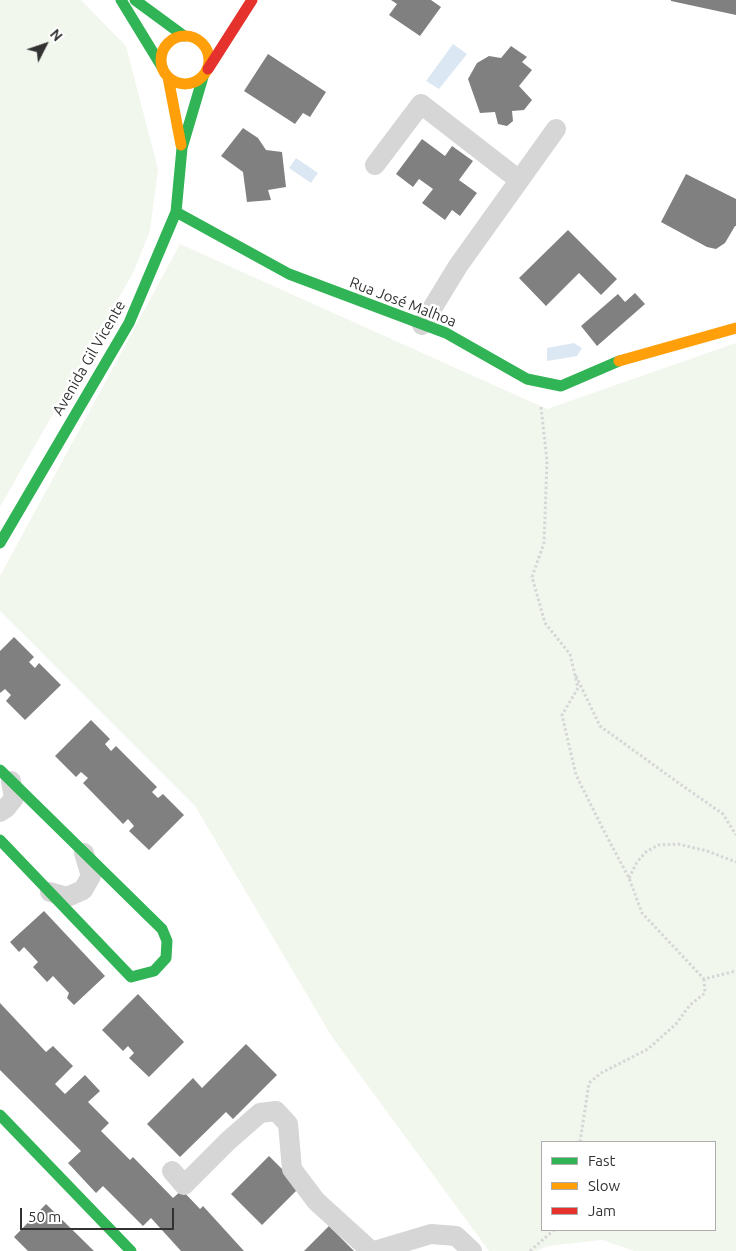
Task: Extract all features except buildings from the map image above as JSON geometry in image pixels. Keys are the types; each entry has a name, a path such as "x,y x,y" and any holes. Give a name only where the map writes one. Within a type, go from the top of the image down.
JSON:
{"street":[{"path":"121,0 168,77 182,148"},
{"path":"135,0 188,36 199,40 205,46 210,61 182,148"},
{"path":"168,77 182,84 189,84 205,73 252,0"},
{"path":"225,21 252,0"},
{"path":"162,67 161,59 166,46 171,41 208,31"},
{"path":"375,165 420,104 519,180"},
{"path":"422,325 458,266 556,129"},
{"name":"Avenida Gil Vicente","path":"0,543 129,322 176,212 182,148"},
{"name":"Rua José Malhoa","path":"176,212 289,274 446,333 527,379 538,382 561,386 611,363 736,328"},
{"path":"0,812 14,798 5,776"},
{"path":"0,840 131,977 154,971 166,958 167,941 162,929 5,776"},
{"path":"50,892 67,897 82,890 91,876 84,854"},
{"path":"172,1171 184,1185 228,1141 260,1113 276,1111 288,1124 292,1169 316,1201 372,1251 431,1234 456,1236 472,1251"},
{"path":"0,1115 131,1251"}],"path":[{"path":"538,382 546,470 544,543 532,577 546,623 570,654 578,688 562,715 576,775 629,878 642,913 704,979 705,993 690,1005 676,1024 648,1049 601,1073 589,1083 580,1141"},
{"path":"574,671 600,726 723,814 736,835"},
{"path":"629,878 646,852 658,845 678,844 707,851 736,862"},
{"path":"704,979 736,971"},
{"path":"530,1251 553,1231"}],"shaded area":[{"path":"0,0 81,0 126,46 158,169 150,231 133,273 0,507"},
{"path":"453,44 467,54 439,89 426,81"},
{"path":"296,158 318,173 311,183 289,168"},
{"path":"180,244 547,409 736,343 736,1251 634,1251 602,1240 548,1246 537,1251 489,1251 332,1037 195,806 0,611 0,576"},
{"path":"574,343 582,348 577,356 547,361 547,348"}],"traffic: fast":[{"path":"121,0 162,67"},
{"path":"135,0 184,36"},
{"path":"0,543 129,323 176,212 182,148 203,77"},
{"path":"176,212 289,274 446,333 527,379 561,386 619,361"},
{"path":"0,770 162,929 167,941 166,958 154,971 131,977 0,840"},
{"path":"0,1115 131,1251"}],"traffic: slow":[{"path":"180,36 190,36 202,43 209,55 209,60 209,65 202,77 190,84 180,84 172,80 165,73 161,65 161,55 165,47 172,40 180,36"},
{"path":"168,77 181,145"},
{"path":"619,361 736,328"}],"traffic: jam":[{"path":"208,69 252,0"}]}
